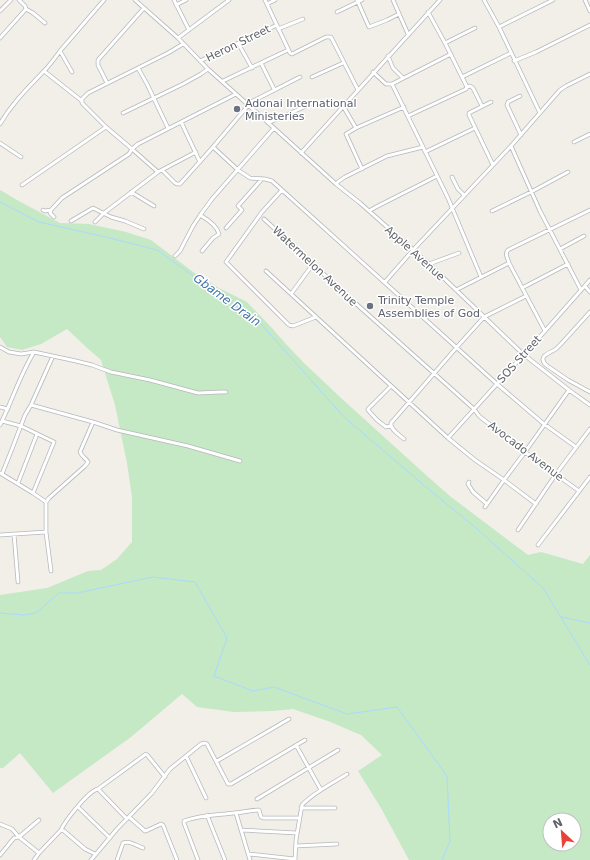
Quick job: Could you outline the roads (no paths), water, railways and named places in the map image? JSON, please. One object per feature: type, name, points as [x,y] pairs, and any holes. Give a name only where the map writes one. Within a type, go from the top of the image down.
[{"type":"street","points":[[0,10],[10,0]]},
{"type":"street","points":[[19,0],[26,9],[44,23]]},
{"type":"street","points":[[0,124],[6,112],[44,71],[104,0]]},
{"type":"street","name":"Apple Avenue","points":[[135,0],[178,38],[200,61],[301,153],[429,264],[523,354],[590,405]]},
{"type":"street","points":[[174,0],[189,30]]},
{"type":"street","points":[[176,5],[186,0]]},
{"type":"street","points":[[220,0],[223,5]]},
{"type":"street","points":[[178,38],[229,0]]},
{"type":"street","points":[[265,0],[288,50],[292,54],[329,36],[331,37],[358,90]]},
{"type":"street","points":[[267,4],[275,0]]},
{"type":"street","points":[[337,12],[357,1],[362,0]]},
{"type":"street","points":[[393,0],[408,34]]},
{"type":"street","points":[[301,153],[342,106],[440,0]]},
{"type":"street","points":[[484,0],[499,27],[510,53],[540,113]]},
{"type":"street","points":[[499,27],[553,0]]},
{"type":"street","points":[[585,0],[590,11]]},
{"type":"street","points":[[357,1],[369,27],[399,14]]},
{"type":"street","points":[[107,83],[98,65],[98,60],[144,8]]},
{"type":"street","points":[[0,38],[26,9]]},
{"type":"street","points":[[428,12],[446,43],[467,87]]},
{"type":"street","points":[[278,29],[303,19]]},
{"type":"street","name":"Heron Street","points":[[200,61],[276,25]]},
{"type":"street","points":[[514,61],[536,52],[590,25]]},
{"type":"street","points":[[446,43],[475,28]]},
{"type":"street","points":[[238,43],[252,68]]},
{"type":"street","points":[[82,102],[83,98],[88,93],[183,44]]},
{"type":"street","points":[[223,82],[288,50]]},
{"type":"street","points":[[60,51],[72,72]]},
{"type":"street","points":[[462,77],[510,53]]},
{"type":"street","points":[[373,72],[386,84],[392,84],[451,54]]},
{"type":"street","points":[[388,56],[393,68],[403,78]]},
{"type":"street","points":[[262,63],[274,89]]},
{"type":"street","points":[[312,78],[343,63]]},
{"type":"street","points":[[138,68],[168,128]]},
{"type":"street","points":[[123,113],[201,74],[208,68]]},
{"type":"street","points":[[44,71],[82,102],[106,127],[158,172]]},
{"type":"street","points":[[385,282],[521,135],[562,88],[590,74]]},
{"type":"street","points":[[162,170],[175,183],[178,184],[200,162],[253,100],[300,77]]},
{"type":"street","points":[[392,84],[448,198],[481,277]]},
{"type":"street","points":[[467,87],[470,86],[473,88],[482,106]]},
{"type":"street","points":[[408,116],[463,91],[467,87]]},
{"type":"street","points":[[43,210],[51,210],[62,198],[129,154],[138,144],[236,94]]},
{"type":"street","points":[[520,96],[508,102],[507,105],[521,135]]},
{"type":"street","points":[[491,102],[469,113],[469,115],[493,165]]},
{"type":"street","points":[[268,123],[313,104]]},
{"type":"street","points":[[342,106],[356,128]]},
{"type":"street","points":[[362,168],[346,135],[356,128],[404,107]]},
{"type":"street","points":[[181,122],[200,162]]},
{"type":"street","points":[[22,185],[106,127]]},
{"type":"street","points":[[175,256],[180,251],[200,216],[274,128]]},
{"type":"street","points":[[425,152],[475,128]]},
{"type":"street","points":[[574,142],[590,134]]},
{"type":"street","points":[[0,143],[21,157]]},
{"type":"street","points":[[510,146],[522,169],[531,192],[581,290]]},
{"type":"street","points":[[213,147],[238,170],[250,178],[272,181],[497,384],[544,424],[576,448]]},
{"type":"street","points":[[336,184],[362,168],[387,156],[423,147]]},
{"type":"street","points":[[95,222],[104,213],[158,172],[196,152]]},
{"type":"street","points":[[492,211],[568,172]]},
{"type":"street","points":[[369,211],[437,176]]},
{"type":"street","points":[[452,177],[458,189],[464,196]]},
{"type":"street","points":[[226,228],[242,210],[238,206],[262,179]]},
{"type":"street","points":[[282,190],[262,212],[226,262],[289,325],[292,326],[316,317]]},
{"type":"street","points":[[131,192],[154,206]]},
{"type":"street","points":[[71,221],[92,208],[112,217],[126,221],[144,230]]},
{"type":"street","points":[[51,210],[50,213],[54,217]]},
{"type":"street","points":[[545,331],[522,288],[506,252],[590,210]]},
{"type":"street","points":[[200,216],[219,230],[220,234],[213,238],[202,251]]},
{"type":"street","name":"Watermelon Avenue","points":[[264,219],[344,293],[474,409]]},
{"type":"street","points":[[560,249],[584,236]]},
{"type":"street","points":[[429,264],[459,252]]},
{"type":"street","points":[[456,290],[510,263]]},
{"type":"street","points":[[291,294],[313,264]]},
{"type":"street","points":[[522,288],[568,264]]},
{"type":"street","points":[[266,272],[448,438],[536,504]]},
{"type":"street","name":"SOS Street","points":[[448,438],[590,280]]},
{"type":"street","points":[[585,286],[590,292]]},
{"type":"street","points":[[391,426],[391,423],[484,317],[526,296]]},
{"type":"street","points":[[590,312],[561,344],[544,357],[543,360],[546,365],[568,380],[590,392]]},
{"type":"street","points":[[0,347],[9,352],[21,354],[26,352],[34,352],[92,365],[111,372],[150,380],[198,394],[226,392]]},
{"type":"street","points":[[0,425],[28,362],[34,352]]},
{"type":"street","points":[[46,502],[33,492],[1,474],[20,426],[53,356]]},
{"type":"street","points":[[391,386],[368,409],[386,428],[391,426]]},
{"type":"street","points":[[468,482],[473,492],[486,505],[569,390]]},
{"type":"street","points":[[31,405],[117,430],[188,446],[240,461]]},
{"type":"street","points":[[0,407],[8,409]]},
{"type":"street","name":"Avocado Avenue","points":[[474,409],[479,416],[525,452],[579,491]]},
{"type":"street","points":[[2,421],[20,426],[54,442],[33,492]]},
{"type":"street","points":[[51,571],[46,532],[46,502],[88,462],[80,452],[93,422]]},
{"type":"street","points":[[391,426],[404,440]]},
{"type":"street","points":[[518,530],[556,474],[590,429]]},
{"type":"street","points":[[18,483],[37,434]]},
{"type":"street","points":[[538,545],[579,491],[588,482],[590,477]]},
{"type":"street","points":[[0,535],[46,532]]},
{"type":"street","points":[[14,534],[18,582]]},
{"type":"street","points":[[217,762],[289,719]]},
{"type":"street","points":[[91,860],[152,793],[170,769],[201,744],[207,744],[228,784],[231,784],[305,740]]},
{"type":"street","points":[[296,745],[321,790]]},
{"type":"street","points":[[257,799],[338,750]]},
{"type":"street","points":[[34,860],[61,830],[69,817],[86,797],[146,754],[165,777]]},
{"type":"street","points":[[186,756],[206,798]]},
{"type":"street","points":[[249,854],[295,859],[297,833],[302,805],[321,790],[347,774]]},
{"type":"street","points":[[98,789],[128,818],[145,831],[161,824],[177,860]]},
{"type":"street","points":[[78,807],[110,838]]},
{"type":"street","points":[[301,808],[335,808]]},
{"type":"street","points":[[198,860],[184,821],[207,815],[236,813],[250,810],[259,810],[261,817],[263,818],[300,818]]},
{"type":"street","points":[[236,813],[250,860]]},
{"type":"street","points":[[207,815],[225,860]]},
{"type":"street","points":[[0,855],[14,838],[19,837],[39,820]]},
{"type":"street","points":[[0,824],[12,828],[19,837],[39,853]]},
{"type":"street","points":[[61,830],[85,849],[95,854]]},
{"type":"street","points":[[241,830],[297,833]]},
{"type":"street","points":[[117,860],[123,843],[125,842],[143,848]]},
{"type":"street","points":[[296,846],[337,844]]},
{"type":"waterway","name":"Gbame Drain","points":[[0,202],[39,222],[157,250],[261,324],[344,417],[476,528],[543,588],[590,665]]},
{"type":"waterway","points":[[0,613],[24,615],[36,613],[59,593],[77,593],[153,577],[195,582],[227,638],[214,676],[253,691],[274,687],[347,714],[397,707],[447,776],[450,841],[442,860]]},
{"type":"waterway","points":[[561,617],[590,623]]},
{"type":"place","name":"Adonai International Ministeries","points":[[237,109]]},
{"type":"place","name":"Trinity Temple Assemblies of God","points":[[370,306]]}]
